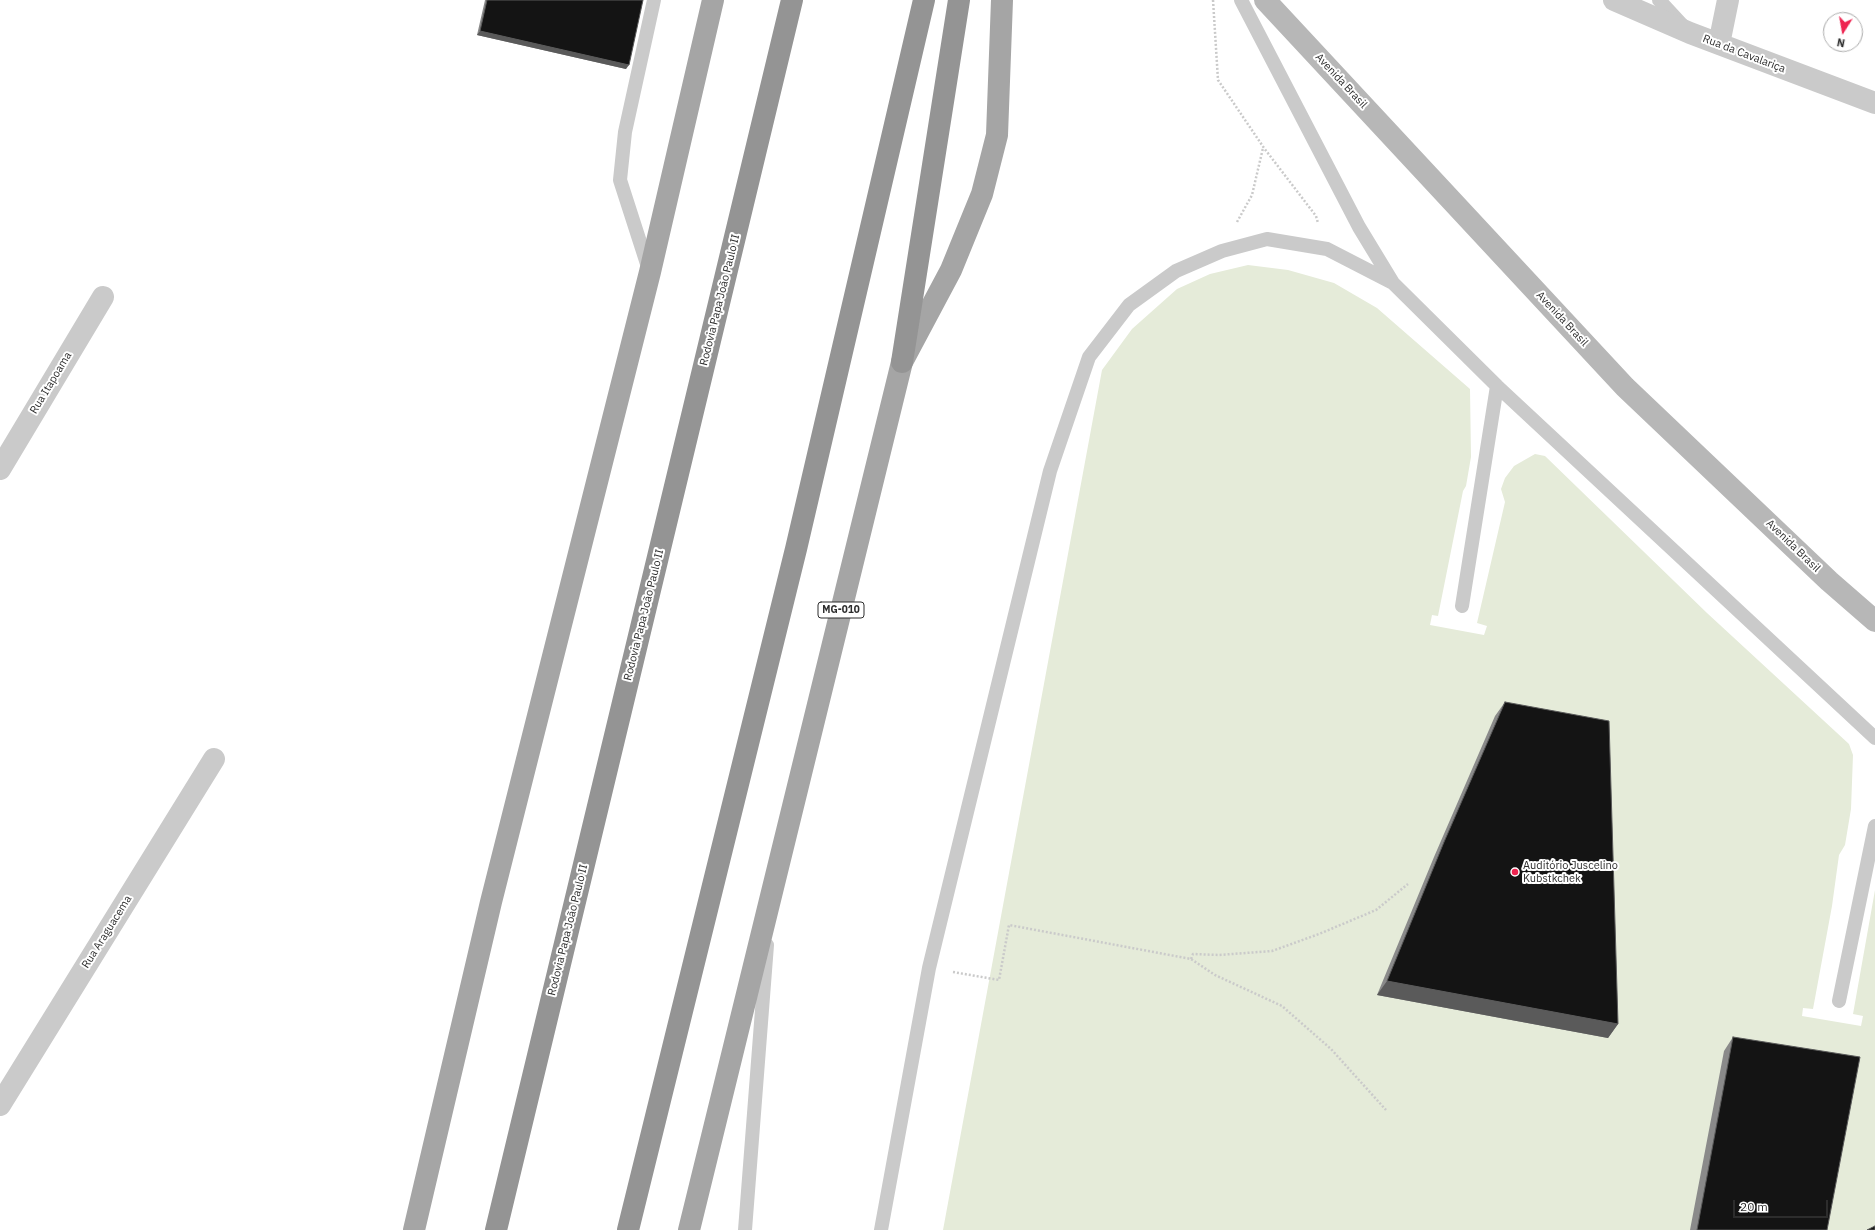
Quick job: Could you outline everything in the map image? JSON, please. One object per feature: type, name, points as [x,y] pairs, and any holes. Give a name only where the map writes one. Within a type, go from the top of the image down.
[{"type":"highway","name":"Rodovia Papa João Paulo II","points":[[496,1230],[792,0]]},
{"type":"highway","points":[[628,1230],[796,549],[924,0]]},
{"type":"highway","points":[[902,362],[959,0]]},
{"type":"main road","points":[[414,1230],[491,902],[650,272],[713,0]]},
{"type":"main road","name":"MG-010","points":[[689,1230],[902,362],[951,270],[982,194],[997,134],[1002,0]]},
{"type":"street","name":"Avenida Brasil","points":[[1266,0],[1625,387],[1829,581],[1875,621]]},
{"type":"street","name":"Rua da Cavalariça","points":[[1614,0],[1690,33],[1875,104]]},
{"type":"street","points":[[1719,44],[1728,0]]},
{"type":"street","name":"Rua Itapoama","points":[[0,468],[102,297]]},
{"type":"street","name":"Rua Araguacema","points":[[0,1105],[214,759]]},
{"type":"lane","points":[[650,272],[620,180],[625,132],[654,0]]},
{"type":"lane","points":[[1241,0],[1359,227],[1393,283],[1497,386],[1875,738]]},
{"type":"lane","points":[[1659,0],[1690,33]]},
{"type":"lane","points":[[881,1230],[929,968],[1050,471],[1089,357],[1129,305],[1176,271],[1222,251],[1267,239],[1327,249],[1393,283]]},
{"type":"lane","points":[[1462,606],[1497,386]]},
{"type":"lane","points":[[1839,1001],[1875,826]]},
{"type":"lane","points":[[745,1230],[771,895]]},
{"type":"path","points":[[1213,0],[1218,80],[1264,148],[1316,216],[1327,249]]},
{"type":"path","points":[[1222,251],[1252,195],[1264,148]]},
{"type":"path","points":[[1191,959],[1193,954],[1219,955],[1272,951],[1279,949],[1376,910],[1408,884]]},
{"type":"path","points":[[929,968],[998,980],[1008,925],[1191,959],[1215,975],[1282,1006],[1331,1049],[1386,1110]]},
{"type":"green space","points":[[1248,265],[1288,270],[1334,283],[1377,308],[1470,389],[1471,457],[1438,616],[1432,615],[1430,625],[1484,635],[1487,626],[1477,623],[1505,502],[1501,489],[1505,478],[1514,466],[1535,454],[1545,456],[1707,613],[1849,744],[1853,755],[1851,809],[1845,845],[1839,855],[1832,906],[1813,1009],[1803,1008],[1802,1016],[1861,1026],[1863,1016],[1853,1014],[1875,890],[1875,1230],[943,1230],[1102,370],[1132,329],[1177,289],[1210,274]]},
{"type":"building","points":[[487,0],[643,0],[629,65],[480,31]]},
{"type":"building","name":"Auditório Juscelino Kubstkchek","points":[[1505,702],[1609,721],[1618,1024],[1387,981],[1444,842]]},
{"type":"building","points":[[1733,1037],[1860,1057],[1827,1230],[1697,1230]]},
{"type":"building","points":[[1875,1226],[1875,1230],[1867,1230]]},
{"type":"place","name":"Auditório Juscelino Kubstkchek","points":[[1515,872]]}]
